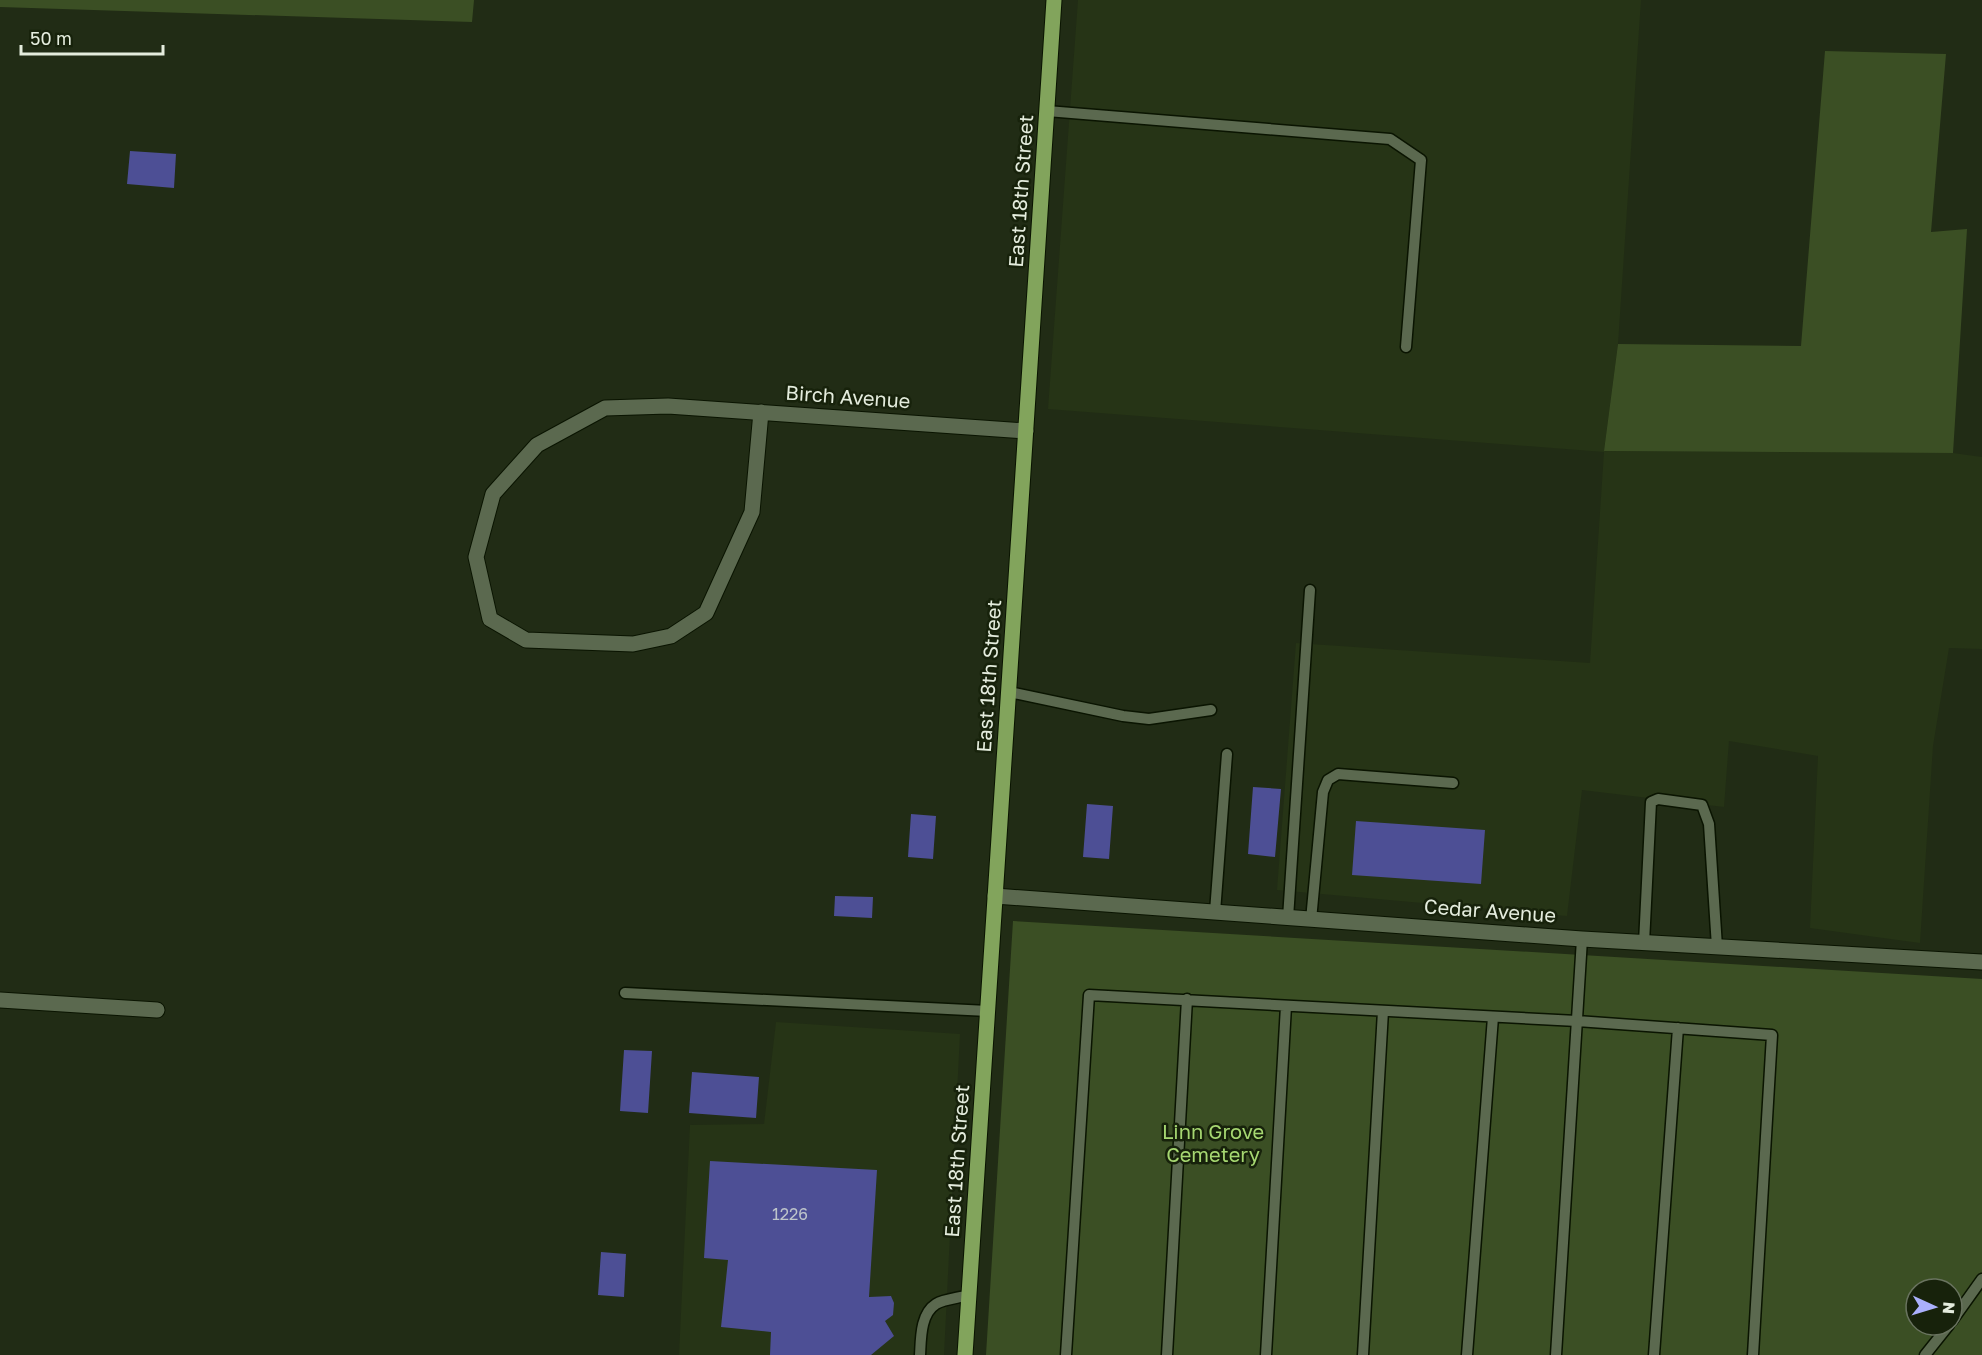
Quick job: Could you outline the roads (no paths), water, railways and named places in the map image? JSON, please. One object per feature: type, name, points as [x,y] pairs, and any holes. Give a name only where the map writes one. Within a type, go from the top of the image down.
[{"type":"main road","name":"East 18th Street","points":[[965,1355],[1054,0]]},
{"type":"street","name":"Birch Avenue","points":[[761,412],[752,512],[706,613],[671,636],[633,644],[526,640],[490,619],[476,557],[493,494],[537,445],[605,408],[668,406],[761,412],[1026,431]]},
{"type":"street","name":"Cedar Avenue","points":[[995,897],[1582,939],[1982,962]]},
{"type":"street","points":[[0,1000],[157,1010]]},
{"type":"lane","points":[[1047,111],[1390,139],[1420,160],[1406,347]]},
{"type":"lane","points":[[1288,918],[1310,590]]},
{"type":"lane","points":[[1009,692],[1149,719],[1211,710]]},
{"type":"lane","points":[[1215,912],[1227,753]]},
{"type":"lane","points":[[1311,920],[1323,792],[1328,780],[1338,774],[1453,783]]},
{"type":"lane","points":[[1644,943],[1651,802],[1658,799],[1702,806],[1709,824],[1718,947]]},
{"type":"lane","points":[[1556,1355],[1582,939]]},
{"type":"lane","points":[[625,993],[988,1011]]},
{"type":"lane","points":[[1066,1355],[1089,995],[1577,1021],[1772,1035],[1753,1355]]},
{"type":"lane","points":[[1167,1355],[1187,999]]},
{"type":"lane","points":[[1266,1355],[1286,1005]]},
{"type":"lane","points":[[1363,1355],[1383,1011]]},
{"type":"lane","points":[[1467,1355],[1493,1017]]},
{"type":"lane","points":[[1654,1355],[1678,1028]]},
{"type":"lane","points":[[1964,1304],[1982,1279]]},
{"type":"lane","points":[[920,1355],[921,1336],[926,1315],[935,1305],[969,1295]]},
{"type":"lane","points":[[1925,1355],[1939,1337]]},
{"type":"park label","name":"Linn Grove Cemetery","points":[[1213,1144]]}]
